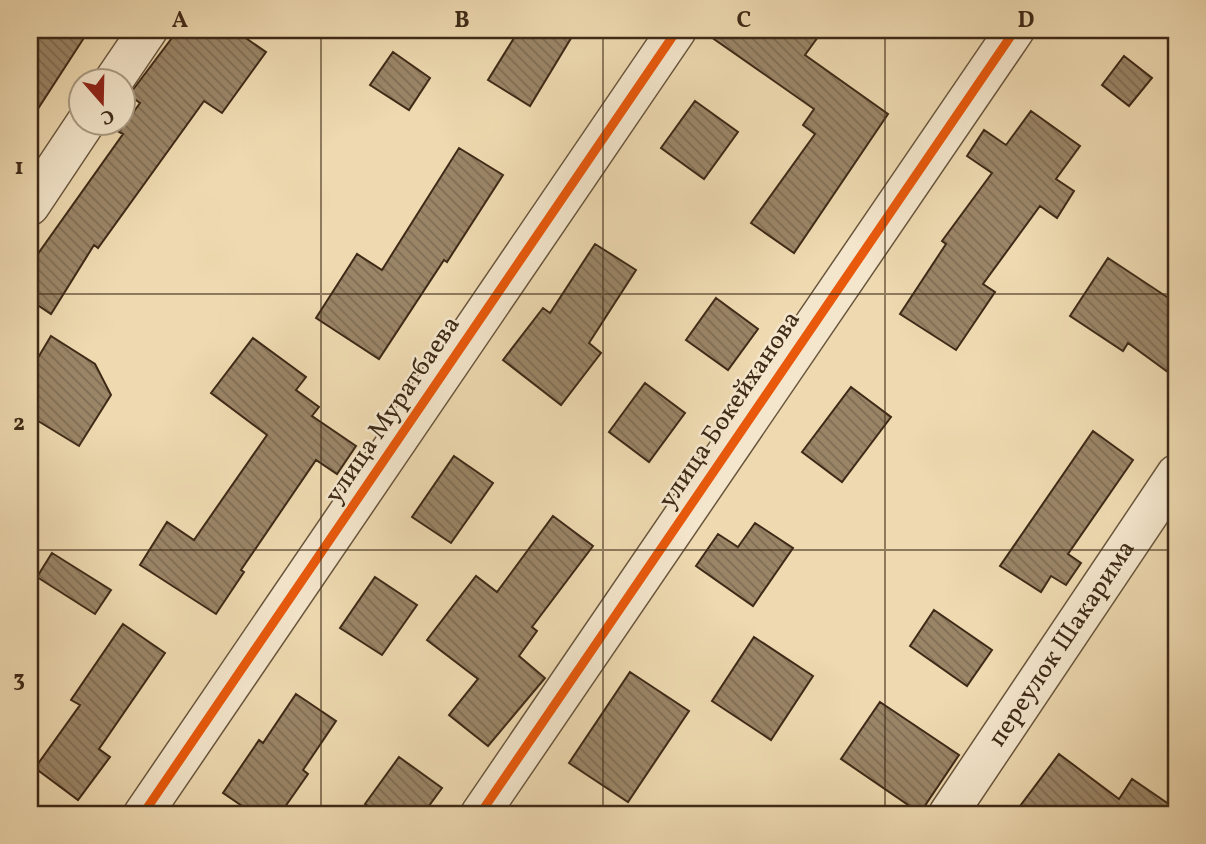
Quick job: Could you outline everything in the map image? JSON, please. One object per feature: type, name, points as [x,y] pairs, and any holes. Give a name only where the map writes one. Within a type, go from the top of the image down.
[{"type":"street","points":[[124,66],[148,30]]},
{"type":"street","name":"улица Муратбаева","points":[[143,814],[677,30]]},
{"type":"street","name":"улица Бокейханова","points":[[480,814],[1015,30]]},
{"type":"street","points":[[30,206],[77,136]]},
{"type":"street","name":"переулок Шакарима","points":[[948,814],[1176,474]]},
{"type":"building","points":[[30,30],[89,30],[30,121]]},
{"type":"building","points":[[178,30],[234,30],[266,52],[222,113],[204,101],[98,248],[94,245],[51,314],[30,300],[30,265],[122,136],[136,136],[136,109],[140,103],[136,100],[136,86]]},
{"type":"building","points":[[519,30],[576,30],[530,106],[488,80]]},
{"type":"building","points":[[701,30],[823,30],[805,55],[888,114],[794,253],[751,223],[815,134],[803,125],[814,109]]},
{"type":"building","points":[[393,52],[430,78],[409,110],[370,85]]},
{"type":"building","points":[[1124,56],[1152,78],[1129,106],[1102,85]]},
{"type":"building","points":[[695,101],[738,132],[704,179],[661,148]]},
{"type":"building","points":[[1031,111],[1080,146],[1056,179],[1074,191],[1057,218],[1040,206],[983,284],[995,292],[956,350],[900,314],[946,244],[942,241],[992,173],[967,156],[984,130],[1006,145]]},
{"type":"building","points":[[459,148],[503,175],[447,262],[444,260],[379,359],[316,318],[357,254],[382,270]]},
{"type":"building","points":[[595,244],[636,270],[589,343],[601,353],[561,405],[503,360],[543,308],[550,313]]},
{"type":"building","points":[[1108,258],[1176,303],[1176,378],[1128,343],[1123,351],[1070,316]]},
{"type":"building","points":[[716,298],[758,329],[728,370],[686,340]]},
{"type":"building","points":[[51,336],[95,364],[111,395],[79,446],[30,416],[30,371]]},
{"type":"building","points":[[253,338],[306,377],[296,390],[319,407],[312,416],[356,446],[337,474],[316,460],[241,570],[244,572],[216,614],[140,565],[167,522],[194,540],[267,435],[211,393]]},
{"type":"building","points":[[645,383],[685,413],[649,462],[609,432]]},
{"type":"building","points":[[851,387],[891,417],[842,482],[802,452]]},
{"type":"building","points":[[1093,431],[1133,460],[1068,554],[1081,563],[1066,585],[1051,576],[1041,592],[1000,566]]},
{"type":"building","points":[[454,456],[493,483],[451,543],[412,517]]},
{"type":"building","points":[[553,516],[593,546],[532,627],[537,631],[519,656],[545,678],[488,746],[449,715],[478,679],[427,640],[476,576],[497,592]]},
{"type":"building","points":[[755,523],[793,548],[753,606],[696,566],[718,534],[738,547]]},
{"type":"building","points":[[52,553],[111,590],[95,614],[37,577]]},
{"type":"building","points":[[375,577],[417,605],[382,655],[340,628]]},
{"type":"building","points":[[934,610],[992,650],[967,686],[910,646]]},
{"type":"building","points":[[123,624],[165,653],[99,749],[110,757],[78,800],[35,768],[80,705],[71,700]]},
{"type":"building","points":[[754,637],[813,676],[771,740],[712,701]]},
{"type":"building","points":[[630,672],[689,711],[628,802],[569,763]]},
{"type":"building","points":[[296,694],[336,721],[303,770],[308,774],[280,814],[254,814],[223,793],[259,740],[263,743]]},
{"type":"building","points":[[880,702],[959,755],[920,813],[841,759]]},
{"type":"building","points":[[1059,754],[1119,799],[1132,779],[1176,809],[1176,814],[1014,814]]},
{"type":"building","points":[[399,757],[442,788],[423,814],[380,814],[365,804]]},
{"type":"cycle path","points":[[143,814],[677,30]]},
{"type":"cycle path","points":[[480,814],[1015,30]]}]
